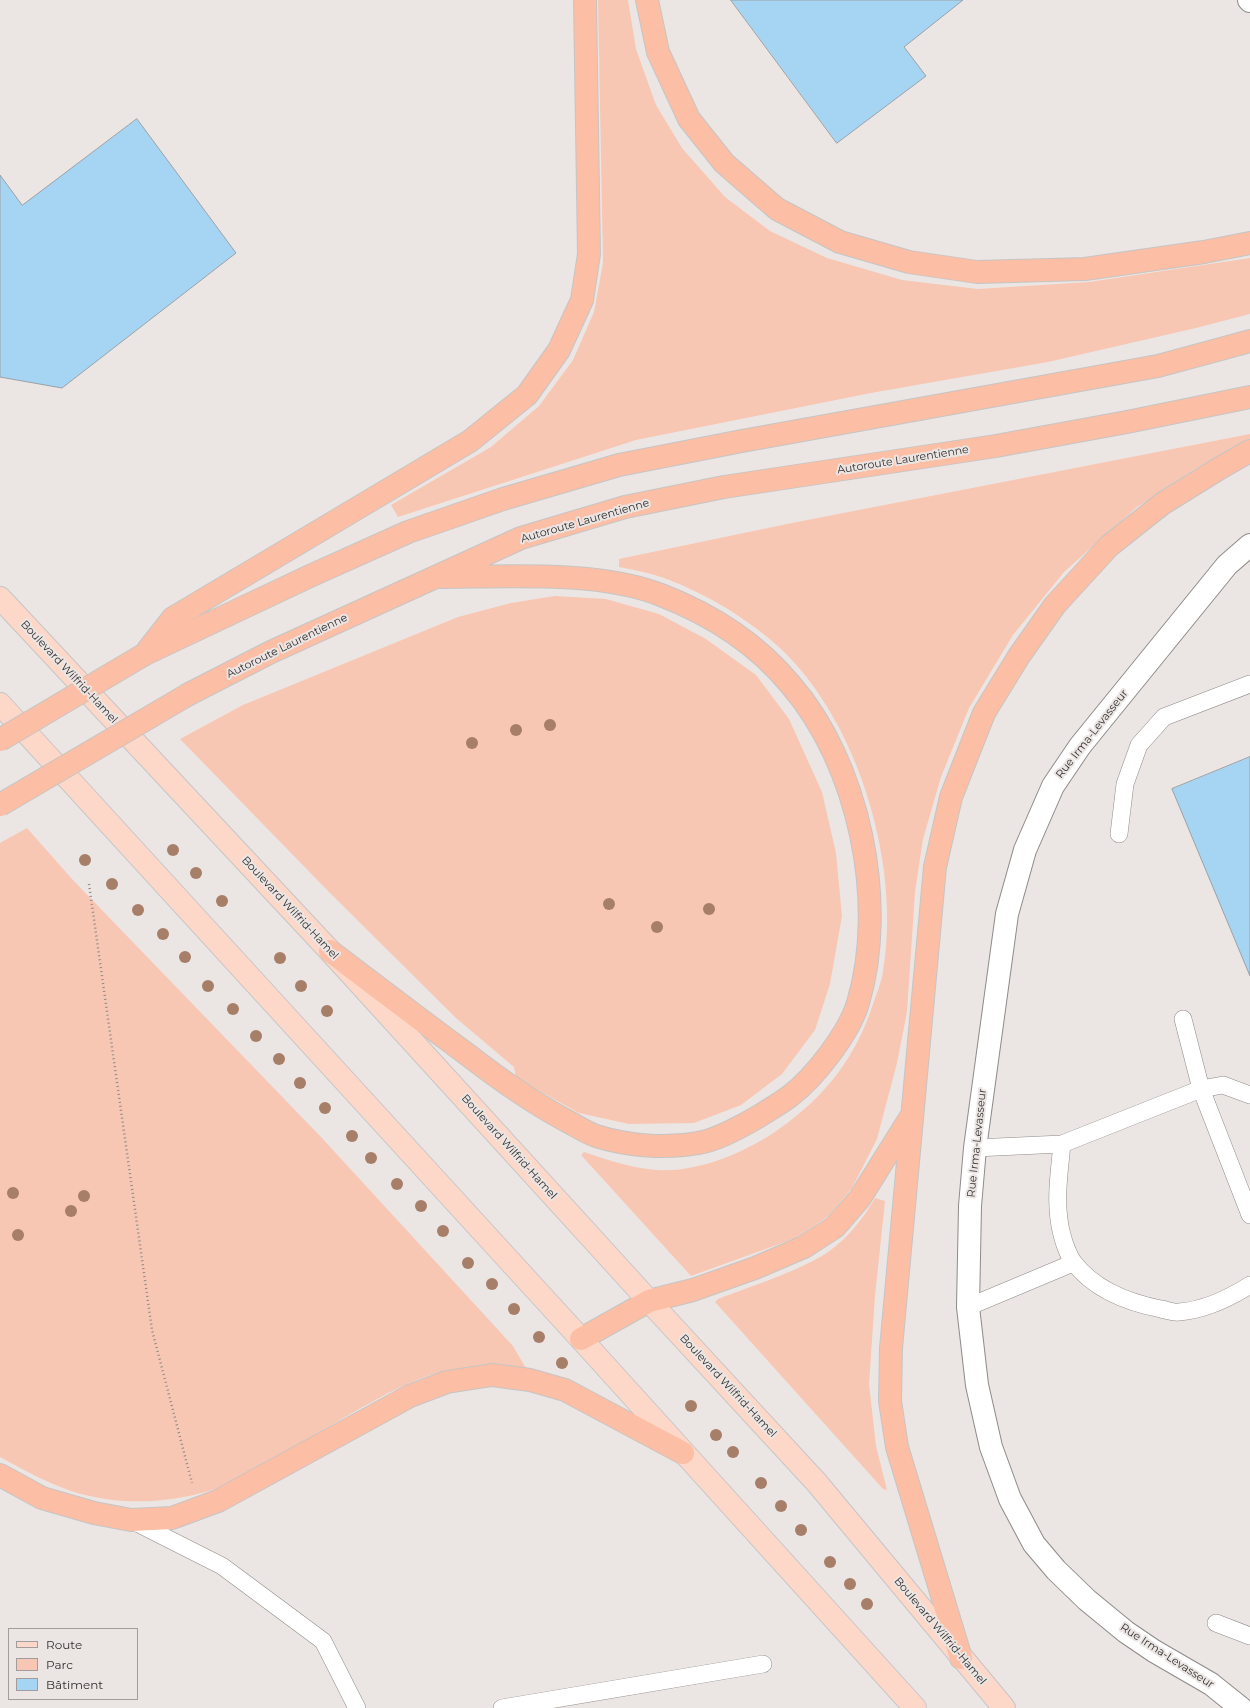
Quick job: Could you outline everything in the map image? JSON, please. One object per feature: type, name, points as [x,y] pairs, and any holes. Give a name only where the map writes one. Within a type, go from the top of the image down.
[{"type":"highway","points":[[578,0],[585,22]]},
{"type":"highway","points":[[145,654],[173,618],[470,441],[527,395],[559,350],[582,300],[589,254],[585,0]]},
{"type":"highway","points":[[647,0],[658,52],[689,119],[702,136],[724,163],[777,209],[840,242],[909,262],[977,272],[1085,269],[1204,252],[1250,243]]},
{"type":"highway","points":[[0,740],[145,654],[310,576],[408,532],[503,499],[620,465],[742,441],[1158,366],[1250,341]]},
{"type":"highway","name":"Autoroute Laurentienne","points":[[0,805],[189,694],[271,652],[521,538],[625,507],[724,487],[1004,445],[1127,422],[1250,396]]},
{"type":"highway","points":[[961,1658],[897,1447],[890,1401],[890,1348],[935,867],[951,797],[984,714],[1018,656],[1055,605],[1109,546],[1162,504],[1220,468],[1250,452]]},
{"type":"highway","points":[[330,951],[532,1103],[594,1135],[646,1146],[701,1143],[748,1123],[791,1095],[834,1050],[858,1005],[868,950],[869,885],[860,831],[846,781],[824,730],[791,684],[760,653],[709,617],[658,594],[616,583],[554,578],[435,577]]},
{"type":"highway","points":[[581,1339],[649,1301],[693,1290],[754,1268],[804,1247],[835,1227],[860,1198],[912,1113]]},
{"type":"highway","points":[[0,1475],[42,1498],[94,1512],[131,1520],[172,1518],[218,1502],[410,1396],[447,1382],[492,1374],[530,1380],[565,1390],[683,1453]]},
{"type":"main road","name":"Boulevard Wilfrid-Hamel","points":[[0,598],[330,951],[817,1483],[1004,1708]]},
{"type":"main road","points":[[0,704],[581,1339],[916,1708]]},
{"type":"street","name":"Rue Irma-Levasseur","points":[[1241,1708],[1211,1684],[1154,1651],[1126,1632],[1087,1600],[1061,1575],[1034,1544],[1010,1499],[991,1448],[977,1385],[968,1307],[970,1220],[975,1148],[1007,914],[1025,850],[1053,786],[1080,746],[1227,565],[1250,545]]},
{"type":"lane","points":[[1120,834],[1125,784],[1139,745],[1164,717],[1250,684]]},
{"type":"lane","points":[[1183,1019],[1201,1089],[1250,1215]]},
{"type":"lane","points":[[975,1148],[1062,1144],[1201,1089],[1223,1085],[1250,1095]]},
{"type":"lane","points":[[1062,1144],[1056,1200],[1062,1236],[1073,1263],[1100,1287],[1140,1305],[1178,1312],[1203,1308],[1230,1298],[1250,1285]]},
{"type":"lane","points":[[968,1307],[1073,1263]]},
{"type":"lane","points":[[131,1520],[222,1566],[254,1588],[323,1641],[357,1708]]},
{"type":"lane","points":[[1216,1623],[1250,1636]]},
{"type":"lane","points":[[502,1708],[763,1664]]},
{"type":"path","points":[[88,884],[152,1330],[190,1469],[197,1509]]},
{"type":"green space","points":[[598,0],[628,0],[636,49],[656,105],[682,148],[725,197],[770,231],[827,258],[902,280],[978,289],[1089,282],[1250,258],[1250,314],[1048,362],[871,393],[636,440],[398,517],[391,505],[491,447],[539,406],[573,360],[594,312],[603,263]]},
{"type":"green space","points":[[1250,434],[1250,442],[1197,468],[1137,507],[1064,572],[1013,635],[969,708],[941,777],[923,839],[915,892],[907,1012],[897,1063],[877,1139],[852,1188],[829,1216],[796,1238],[691,1276],[581,1155],[584,1152],[620,1163],[647,1169],[672,1170],[688,1168],[721,1159],[752,1146],[796,1117],[837,1074],[858,1041],[866,1023],[882,977],[887,936],[886,891],[880,846],[869,801],[853,757],[833,716],[808,679],[780,648],[754,627],[726,608],[680,584],[664,578],[619,567],[619,559],[792,523]]},
{"type":"green space","points":[[555,596],[606,599],[659,614],[706,639],[756,675],[789,719],[822,792],[836,853],[842,916],[830,984],[815,1030],[782,1074],[741,1105],[694,1123],[629,1124],[579,1113],[516,1078],[514,1067],[456,1018],[328,891],[180,739],[243,705],[458,617],[511,603]]},
{"type":"green space","points":[[27,828],[72,879],[321,1137],[513,1346],[527,1370],[491,1368],[454,1370],[442,1372],[417,1380],[362,1407],[251,1474],[230,1484],[186,1497],[139,1501],[93,1497],[53,1484],[0,1457],[0,843]]},
{"type":"green space","points":[[875,1198],[885,1201],[875,1296],[869,1384],[876,1446],[887,1490],[883,1489],[715,1302],[718,1299],[797,1269],[826,1253],[843,1240],[853,1229],[863,1217]]},
{"type":"building","points":[[731,0],[963,0],[904,47],[926,76],[837,143]]},
{"type":"building","points":[[137,119],[236,253],[62,388],[0,377],[0,175],[22,205]]},
{"type":"building","points":[[1250,757],[1250,976],[1172,789]]}]
